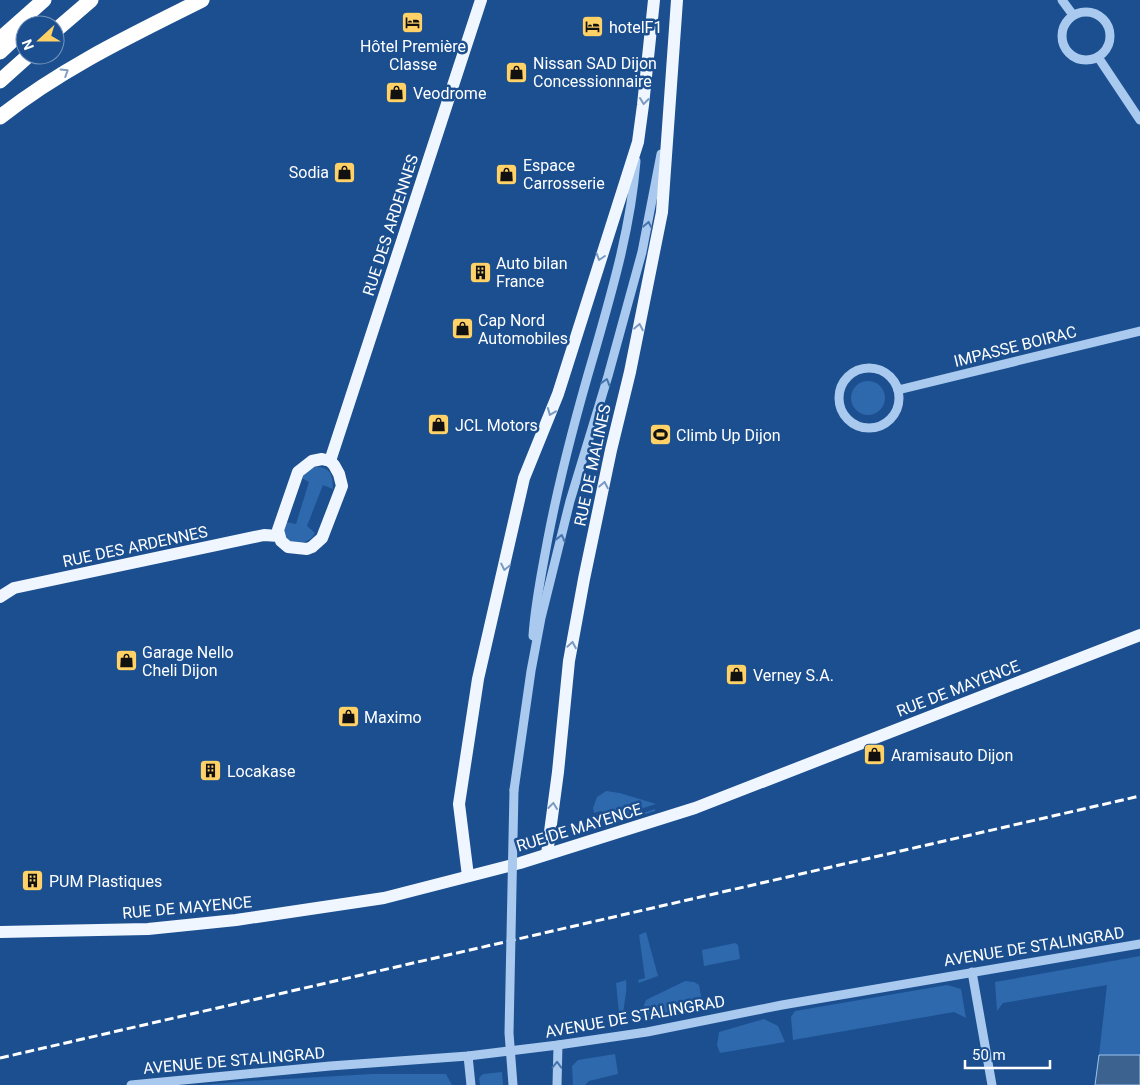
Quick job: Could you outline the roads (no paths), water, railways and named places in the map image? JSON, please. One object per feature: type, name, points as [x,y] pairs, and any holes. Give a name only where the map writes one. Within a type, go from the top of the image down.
[{"type":"highway","points":[[0,39],[44,0]]},
{"type":"highway","points":[[41,15],[57,0]]},
{"type":"highway","points":[[65,22],[91,0]]},
{"type":"highway","points":[[0,116],[67,70],[202,0]]},
{"type":"highway","points":[[0,52],[15,38]]},
{"type":"highway","points":[[0,81],[17,65]]},
{"type":"main road","name":"RUE DES ARDENNES","points":[[330,460],[481,0]]},
{"type":"main road","name":"RUE DE MALINES","points":[[468,876],[459,804],[478,679],[524,478],[558,394],[638,142],[654,0]]},
{"type":"main road","name":"RUE DE MALINES","points":[[547,854],[558,772],[569,661],[584,578],[611,450],[630,372],[662,212],[677,0]]},
{"type":"main road","points":[[330,460],[339,474],[342,486],[322,538],[312,547],[302,549],[288,547],[279,536],[278,530],[298,472],[312,461],[330,460]]},
{"type":"main road","name":"RUE DES ARDENNES","points":[[0,597],[14,588],[264,535],[279,536]]},
{"type":"main road","name":"RUE DE MAYENCE","points":[[0,932],[148,929],[193,925],[384,898],[547,854],[744,791],[1140,635]]},
{"type":"street","points":[[1062,0],[1073,15]]},
{"type":"street","points":[[1088,11],[1102,17],[1107,23],[1110,38],[1104,52],[1098,57],[1083,60],[1076,58],[1066,50],[1061,36],[1062,29],[1064,24],[1073,15],[1088,11]]},
{"type":"street","points":[[1098,57],[1140,120]]},
{"type":"street","name":"RUE DE MALINES","points":[[512,1085],[509,1034],[514,790],[531,671],[541,618],[570,501],[608,376],[642,252],[661,155],[672,82]]},
{"type":"street","name":"RUE DE MALINES","points":[[531,671],[535,606],[558,488],[576,416],[615,280],[634,188],[638,142]]},
{"type":"street","name":"IMPASSE BOIRAC","points":[[898,390],[1140,331]]},
{"type":"street","points":[[871,368],[888,374],[898,390],[899,400],[896,411],[890,419],[876,426],[861,427],[852,422],[844,415],[840,405],[841,387],[853,372],[862,369],[871,368]]},
{"type":"street","name":"AVENUE DE STALINGRAD","points":[[131,1085],[321,1067],[468,1056],[558,1045],[648,1032],[782,1005],[1140,944]]},
{"type":"street","points":[[972,972],[992,1085]]},
{"type":"street","points":[[557,1085],[558,1045]]},
{"type":"street","points":[[468,1056],[471,1085]]},
{"type":"railway","points":[[0,1058],[1140,796]]},
{"type":"place","name":"Hôtel Première Classe","points":[[413,22]]},
{"type":"place","name":"hotelF1","points":[[593,27]]},
{"type":"place","name":"Nissan SAD Dijon Concessionnaire","points":[[517,72]]},
{"type":"place","name":"Veodrome","points":[[397,93]]},
{"type":"place","name":"Sodia","points":[[345,172]]},
{"type":"place","name":"Espace Carrosserie","points":[[507,174]]},
{"type":"place","name":"Auto bilan France","points":[[480,272]]},
{"type":"place","name":"Cap Nord Automobiles","points":[[462,329]]},
{"type":"place","name":"JCL Motors","points":[[439,425]]},
{"type":"place","name":"Climb Up Dijon","points":[[660,435]]},
{"type":"place","name":"Garage Nello Cheli Dijon","points":[[126,661]]},
{"type":"place","name":"Verney S.A.","points":[[737,675]]},
{"type":"place","name":"Maximo","points":[[348,717]]},
{"type":"place","name":"Aramisauto Dijon","points":[[875,755]]},
{"type":"place","name":"Locakase","points":[[211,771]]},
{"type":"place","name":"PUM Plastiques","points":[[33,881]]}]
